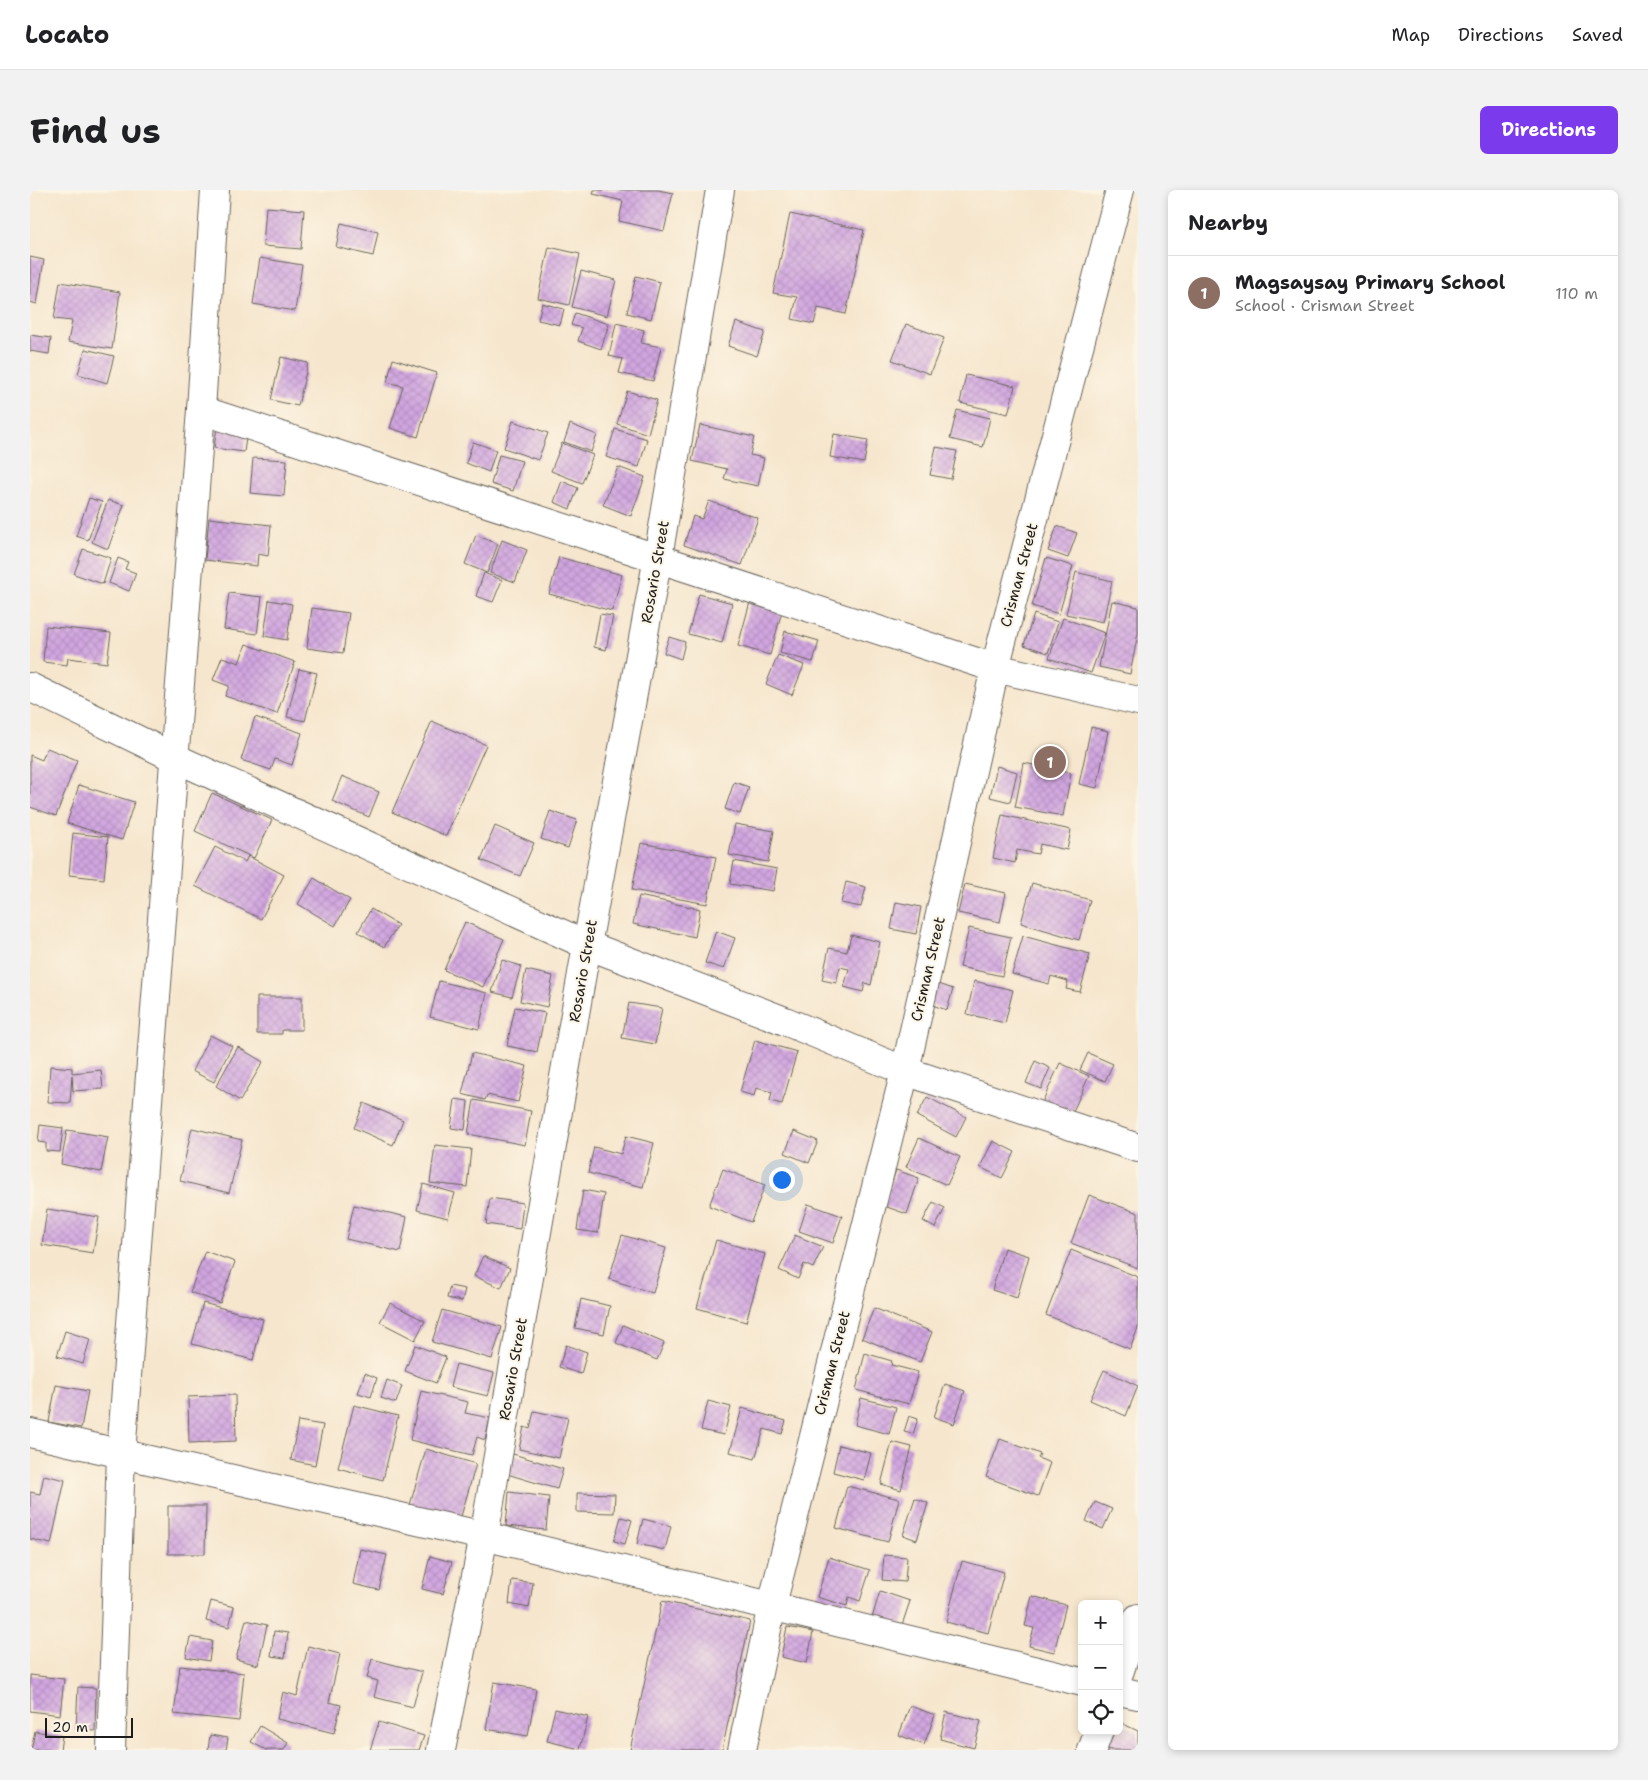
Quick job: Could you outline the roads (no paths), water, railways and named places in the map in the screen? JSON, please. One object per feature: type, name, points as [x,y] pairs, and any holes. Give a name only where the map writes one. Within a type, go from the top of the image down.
[{"type":"street","points":[[111,1750],[121,1454],[201,410],[215,190]]},
{"type":"street","name":"Rosario Street","points":[[441,1750],[484,1536],[587,945],[658,557],[720,190]]},
{"type":"street","name":"Crisman Street","points":[[742,1750],[772,1605],[905,1071],[995,668],[1120,190]]},
{"type":"street","points":[[201,410],[995,668],[1138,701]]},
{"type":"street","points":[[30,687],[173,757],[587,945],[785,1020],[905,1071],[1138,1148]]},
{"type":"street","points":[[30,1433],[484,1536],[1078,1681]]},
{"type":"street","points":[[1123,1661],[1138,1618]]},
{"type":"street","points":[[1123,1692],[1138,1695]]},
{"type":"street","points":[[1092,1750],[1098,1735]]},
{"type":"place","name":"Magsaysay Primary School","points":[[1050,762]]}]
